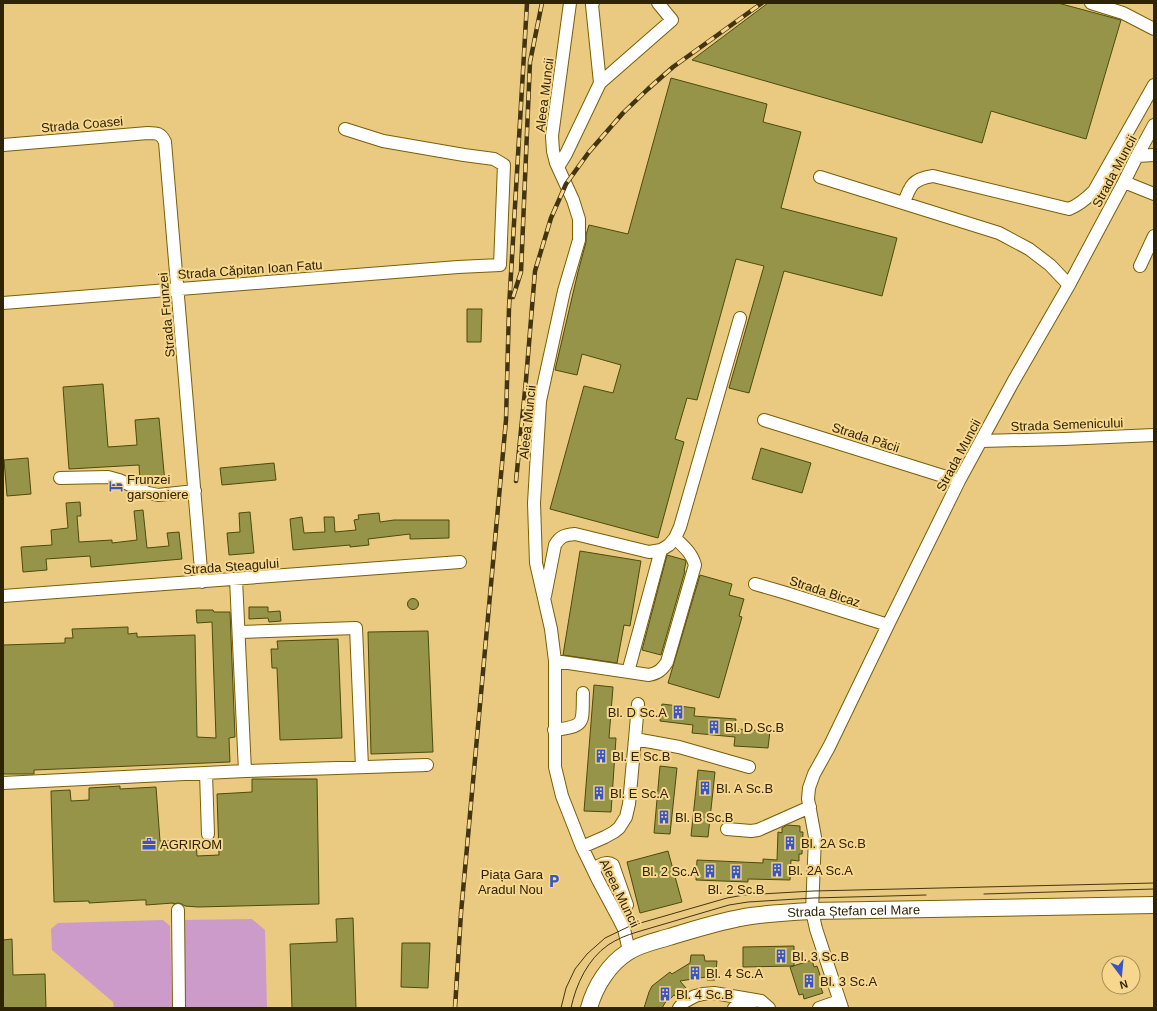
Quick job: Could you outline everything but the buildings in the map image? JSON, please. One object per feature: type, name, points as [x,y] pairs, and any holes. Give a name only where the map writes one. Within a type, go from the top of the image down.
[{"type":"main road","name":"Strada Ștefan cel Mare","points":[[589,1008],[595,992],[608,971],[629,951],[706,925],[735,919],[768,914],[812,911],[1154,905]]},
{"type":"street","name":"Aleea Muncii","points":[[570,3],[552,136],[553,151],[556,163],[574,200],[579,219],[579,240],[564,291],[540,401],[534,503],[536,563],[551,629],[555,661],[555,767],[562,796],[582,848],[624,929],[629,951]]},
{"type":"street","points":[[593,3],[600,83]]},
{"type":"street","points":[[558,167],[566,154],[600,83],[672,20],[658,3]]},
{"type":"street","points":[[1091,3],[1123,13],[1154,29]]},
{"type":"street","points":[[904,203],[908,191],[914,182],[933,176],[1069,209],[1078,206],[1094,192],[1154,85]]},
{"type":"street","name":"Strada Muncii","points":[[841,1004],[816,929],[812,911],[815,845],[814,830],[808,799],[809,788],[814,774],[959,481],[1013,382],[1069,285],[1154,125]]},
{"type":"street","name":"Strada Căpitan Ioan Fatu","points":[[3,303],[458,267],[500,265],[504,165],[494,159],[383,141],[345,129]]},
{"type":"street","name":"Strada Coasei","points":[[3,145],[148,133],[157,133],[162,136]]},
{"type":"street","name":"Strada Frunzei","points":[[162,136],[165,142],[166,152],[202,582]]},
{"type":"street","points":[[1137,156],[1154,155]]},
{"type":"street","points":[[820,177],[999,233],[1029,249],[1050,265],[1069,285]]},
{"type":"street","points":[[1124,182],[1154,194]]},
{"type":"street","points":[[1140,266],[1154,236]]},
{"type":"street","points":[[544,601],[555,545],[558,540],[564,536],[575,534],[649,552],[661,550],[669,545],[675,538],[680,527],[740,318]]},
{"type":"street","name":"Strada Păcii","points":[[764,420],[959,481]]},
{"type":"street","name":"Strada Semenicului","points":[[981,440],[1064,439],[1154,435]]},
{"type":"street","points":[[60,478],[108,477],[120,480],[148,493],[158,495],[195,491]]},
{"type":"street","points":[[555,661],[649,674],[656,674],[662,670],[667,662],[695,565],[693,558],[688,551],[675,538]]},
{"type":"street","points":[[628,672],[661,550]]},
{"type":"street","name":"Strada Steagului","points":[[3,596],[460,562]]},
{"type":"street","points":[[236,579],[245,771]]},
{"type":"street","name":"Strada Bicaz","points":[[755,584],[888,625]]},
{"type":"street","points":[[239,632],[356,628],[362,767]]},
{"type":"street","points":[[554,730],[572,728],[582,721],[583,694]]},
{"type":"street","name":"Aleea Muncii","points":[[582,848],[614,832],[619,828],[626,817],[629,804],[638,704]]},
{"type":"street","points":[[635,739],[679,746],[749,767]]},
{"type":"street","points":[[3,783],[245,771],[427,765]]},
{"type":"street","points":[[206,773],[208,834]]},
{"type":"street","points":[[727,829],[751,831],[758,830],[810,807]]},
{"type":"street","points":[[593,869],[606,862],[613,865],[627,905]]},
{"type":"street","points":[[178,910],[179,1008]]},
{"type":"street","points":[[679,1008],[684,1002],[694,996],[714,993],[761,1001],[769,1008]]},
{"type":"street","points":[[734,1008],[756,1000]]},
{"type":"street","points":[[819,1008],[841,1004]]},
{"type":"shaded area","points":[[252,919],[265,930],[267,1008],[184,1008],[183,920]]},
{"type":"shaded area","points":[[163,920],[170,926],[172,1008],[114,1008],[113,1002],[52,950],[51,929],[58,923]]},
{"type":"tram line","points":[[561,1008],[566,988],[575,969],[587,954],[605,938],[630,926],[727,898],[744,895],[813,891],[1154,883]]},
{"type":"tram line","points":[[984,894],[1154,889]]},
{"type":"tram line","points":[[571,1008],[580,981],[594,957],[611,943],[633,933],[729,905],[748,902],[813,898],[926,895]]},
{"type":"railway","points":[[455,1008],[461,913],[506,420],[509,308],[527,3]]},
{"type":"railway","points":[[513,297],[521,272],[530,62],[542,3]]},
{"type":"railway","points":[[516,481],[535,271],[551,218],[566,184],[589,152],[623,113],[648,89],[673,67],[762,3]]},
{"type":"place","name":"Frunzei garsoniere","points":[[116,486]]},
{"type":"place","name":"Bl. D Sc.A","points":[[678,712]]},
{"type":"place","name":"Bl. D Sc.B","points":[[714,727]]},
{"type":"place","name":"Bl. E Sc.B","points":[[601,756]]},
{"type":"place","name":"Bl. A Sc.B","points":[[705,788]]},
{"type":"place","name":"Bl. E Sc.A","points":[[599,793]]},
{"type":"place","name":"Bl. B Sc.B","points":[[664,817]]},
{"type":"place","name":"Bl. 2A Sc.B","points":[[790,843]]},
{"type":"place","name":"AGRIROM","points":[[149,844]]},
{"type":"place","name":"Bl. 2A Sc.A","points":[[777,870]]},
{"type":"place","name":"Bl. 2 Sc.A","points":[[710,871]]},
{"type":"place","name":"Bl. 2 Sc.B","points":[[736,872]]},
{"type":"place","name":"Piața Gara Aradul Nou","points":[[554,881]]},
{"type":"place","name":"Bl. 3 Sc.B","points":[[781,956]]},
{"type":"place","name":"Bl. 4 Sc.A","points":[[695,973]]},
{"type":"place","name":"Bl. 3 Sc.A","points":[[809,981]]},
{"type":"place","name":"Bl. 4 Sc.B","points":[[665,994]]}]
